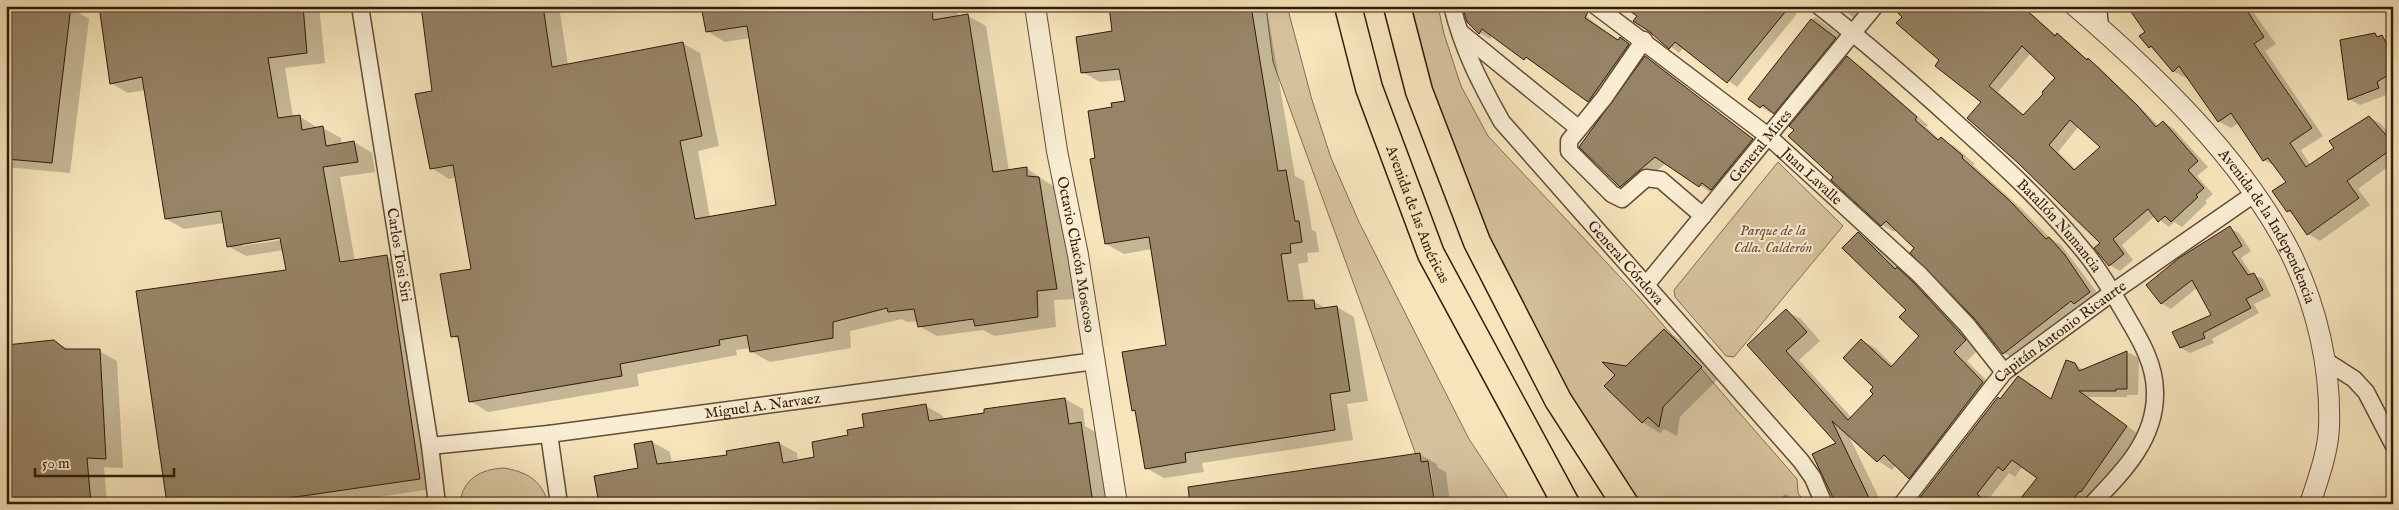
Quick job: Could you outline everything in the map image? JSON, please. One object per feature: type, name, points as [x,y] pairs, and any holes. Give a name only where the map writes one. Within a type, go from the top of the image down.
[{"type":"main road","name":"Avenida de las Américas","points":[[1348,6],[1369,88],[1431,254],[1566,504]]},
{"type":"main road","points":[[1397,6],[1419,91],[1477,242],[1558,400],[1608,504]]},
{"type":"main road","points":[[1558,400],[1626,504]]},
{"type":"main road","name":"Avenida de las Américas","points":[[1516,410],[1577,504]]},
{"type":"street","name":"Carlos Tosi Siri","points":[[360,6],[430,446],[437,504]]},
{"type":"street","name":"Octavio Chacón Moscoso","points":[[1035,6],[1057,152],[1078,255],[1117,504]]},
{"type":"street","name":"General Córdova","points":[[1452,6],[1458,30],[1475,74],[1502,122],[1801,461],[1813,478],[1824,504]]},
{"type":"street","name":"Juan Lavalle","points":[[1596,6],[1644,40],[1768,136],[1920,274],[1967,325],[2004,372]]},
{"type":"street","name":"Batallón Numancia","points":[[1819,6],[1875,49],[1969,134],[2053,215],[2088,256],[2113,292],[2147,355],[2154,377],[2156,393],[2152,418],[2141,447],[2120,476],[2092,504]]},
{"type":"street","name":"General Mires","points":[[1646,285],[1875,6]]},
{"type":"street","name":"Avenida de la Independencia","points":[[2076,6],[2199,124],[2254,194],[2291,254],[2316,318],[2326,361],[2329,428],[2322,469],[2310,504]]},
{"type":"street","points":[[2098,6],[2100,27]]},
{"type":"street","points":[[1458,30],[1578,128]]},
{"type":"street","points":[[1644,40],[1604,98],[1569,141],[1569,151],[1612,194],[1622,199],[1646,178],[1661,180],[1703,216]]},
{"type":"street","name":"Capitán Antonio Ricaurte","points":[[1902,504],[2004,372],[2113,292],[2254,194]]},
{"type":"street","name":"Miguel A. Narvaez","points":[[430,446],[549,434],[1095,361]]},
{"type":"street","points":[[2326,361],[2354,379],[2366,392],[2393,444]]},
{"type":"street","points":[[549,434],[559,504]]},
{"type":"green space","points":[[1241,6],[1287,6],[1312,100],[1331,158],[1359,222],[1469,439],[1512,504],[1430,504],[1416,455],[1273,62],[1266,7],[1242,10]]},
{"type":"green space","points":[[1403,6],[1438,6],[1444,34],[1461,86],[1488,136],[1637,295],[1797,479],[1798,493],[1806,504],[1642,504],[1564,393],[1485,238],[1424,88]]},
{"type":"green space","name":"Parque de la Cdla. Calderón","points":[[1778,162],[1843,226],[1734,357],[1726,356],[1675,297],[1674,290]]},
{"type":"green space","points":[[504,468],[525,474],[531,478],[540,487],[547,500],[529,504],[460,504],[464,488],[474,477],[480,473]]},
{"type":"building","points":[[6,6],[71,6],[52,163],[6,159]]},
{"type":"building","points":[[99,6],[303,6],[307,53],[268,58],[278,118],[300,115],[302,130],[323,126],[326,146],[354,141],[358,162],[323,167],[340,262],[387,255],[420,479],[247,504],[167,504],[136,291],[286,270],[280,238],[227,247],[221,211],[165,219],[142,77],[110,84]]},
{"type":"building","points":[[421,6],[543,6],[552,67],[683,42],[702,136],[680,141],[695,219],[776,205],[747,26],[706,32],[701,6],[932,6],[933,20],[968,14],[993,172],[1027,167],[1027,176],[1039,177],[1057,289],[1037,291],[1038,317],[975,326],[973,319],[918,327],[914,309],[888,312],[887,308],[833,322],[833,338],[750,352],[747,335],[719,340],[720,345],[620,364],[622,376],[469,402],[458,336],[451,337],[440,274],[471,269],[453,165],[430,169],[415,94],[432,91]]},
{"type":"building","points":[[1109,6],[1251,6],[1278,171],[1286,170],[1295,221],[1299,221],[1302,242],[1290,244],[1291,253],[1281,254],[1288,301],[1314,300],[1315,309],[1337,306],[1350,391],[1330,394],[1335,430],[1185,453],[1186,462],[1145,469],[1135,410],[1132,411],[1122,352],[1166,345],[1149,237],[1105,244],[1090,159],[1095,158],[1088,111],[1112,107],[1111,103],[1125,101],[1119,69],[1081,73],[1076,37],[1112,31]]},
{"type":"building","points":[[1462,6],[1586,6],[1588,12],[1585,18],[1618,40],[1620,37],[1629,44],[1588,102],[1526,57],[1524,60],[1482,29],[1479,34],[1467,22]]},
{"type":"building","points":[[1622,6],[1790,6],[1727,83],[1675,42],[1669,49],[1650,32],[1633,21],[1637,16]]},
{"type":"building","points":[[1891,6],[2022,6],[2055,36],[2057,33],[2087,60],[2088,58],[2137,105],[2156,127],[2163,121],[2198,161],[2188,170],[2204,188],[2196,195],[2198,197],[2171,222],[2165,216],[2158,222],[2148,209],[2113,239],[2124,254],[2109,266],[2094,248],[2100,243],[2017,162],[1967,118],[1981,102],[1935,66],[1939,60],[1896,23],[1902,17]],"holes":[[[2022,46],[2055,78],[2023,115],[1989,86]],[[2070,120],[2100,147],[2074,170],[2049,145]]]},
{"type":"building","points":[[2127,6],[2244,6],[2264,37],[2254,44],[2312,128],[2290,143],[2306,167],[2334,148],[2329,141],[2369,116],[2393,143],[2393,148],[2347,181],[2359,198],[2307,235],[2290,210],[2287,212],[2272,191],[2286,182],[2268,158],[2263,161],[2231,113],[2218,122],[2179,66],[2173,72],[2151,46],[2149,48],[2139,36],[2145,32]]},
{"type":"building","points":[[1811,19],[1836,38],[1774,114],[1763,105],[1760,108],[1748,99]]},
{"type":"building","points":[[2375,33],[2377,37],[2382,35],[2393,56],[2393,72],[2377,82],[2379,88],[2348,100],[2340,40]]},
{"type":"building","points":[[1645,56],[1753,139],[1711,190],[1702,183],[1699,187],[1655,157],[1620,187],[1579,147]]},
{"type":"building","points":[[1847,56],[1917,117],[1915,120],[1938,140],[1941,137],[1963,156],[1962,158],[2010,201],[2046,239],[2049,237],[2065,255],[2090,292],[2074,304],[2071,301],[2003,354],[1974,318],[1910,253],[1914,248],[1886,221],[1881,226],[1831,180],[1833,177],[1788,136],[1794,130],[1789,126]]},
{"type":"building","points":[[2230,226],[2242,246],[2232,252],[2248,275],[2254,273],[2263,290],[2246,299],[2251,308],[2203,333],[2205,338],[2180,348],[2172,332],[2211,315],[2192,280],[2161,304],[2146,285],[2179,258]]},
{"type":"building","points":[[1858,232],[1895,269],[1897,267],[1913,282],[1966,340],[1954,352],[1983,382],[1909,479],[1884,455],[1877,462],[1832,421],[1872,504],[1836,504],[1812,454],[1836,443],[1747,345],[1786,309],[1807,332],[1786,351],[1848,420],[1873,394],[1870,391],[1873,387],[1843,358],[1861,339],[1891,367],[1919,336],[1899,317],[1906,310],[1842,248]]},
{"type":"building","points":[[1664,329],[1702,367],[1663,407],[1659,427],[1648,417],[1642,423],[1604,386],[1615,375],[1602,362],[1626,366]]},
{"type":"building","points":[[54,340],[65,349],[100,349],[106,459],[87,458],[91,504],[6,504],[6,345]]},
{"type":"building","points":[[2127,351],[2127,389],[2116,389],[2116,391],[2079,391],[2127,426],[2081,492],[2069,504],[2016,504],[2037,478],[2012,460],[2003,471],[1998,467],[1977,494],[1988,504],[1915,504],[1998,397],[2000,399],[2018,376],[2051,399],[2066,360],[2075,363],[2079,371]]},
{"type":"building","points":[[1065,398],[1069,424],[1081,422],[1093,504],[599,504],[594,476],[638,468],[634,444],[652,441],[657,464],[727,455],[726,451],[779,442],[783,463],[814,457],[812,442],[848,435],[847,430],[864,427],[862,414],[926,404],[929,421],[984,413],[984,409]]},
{"type":"building","points":[[1420,453],[1421,462],[1428,461],[1435,504],[1190,504],[1188,487]]}]
